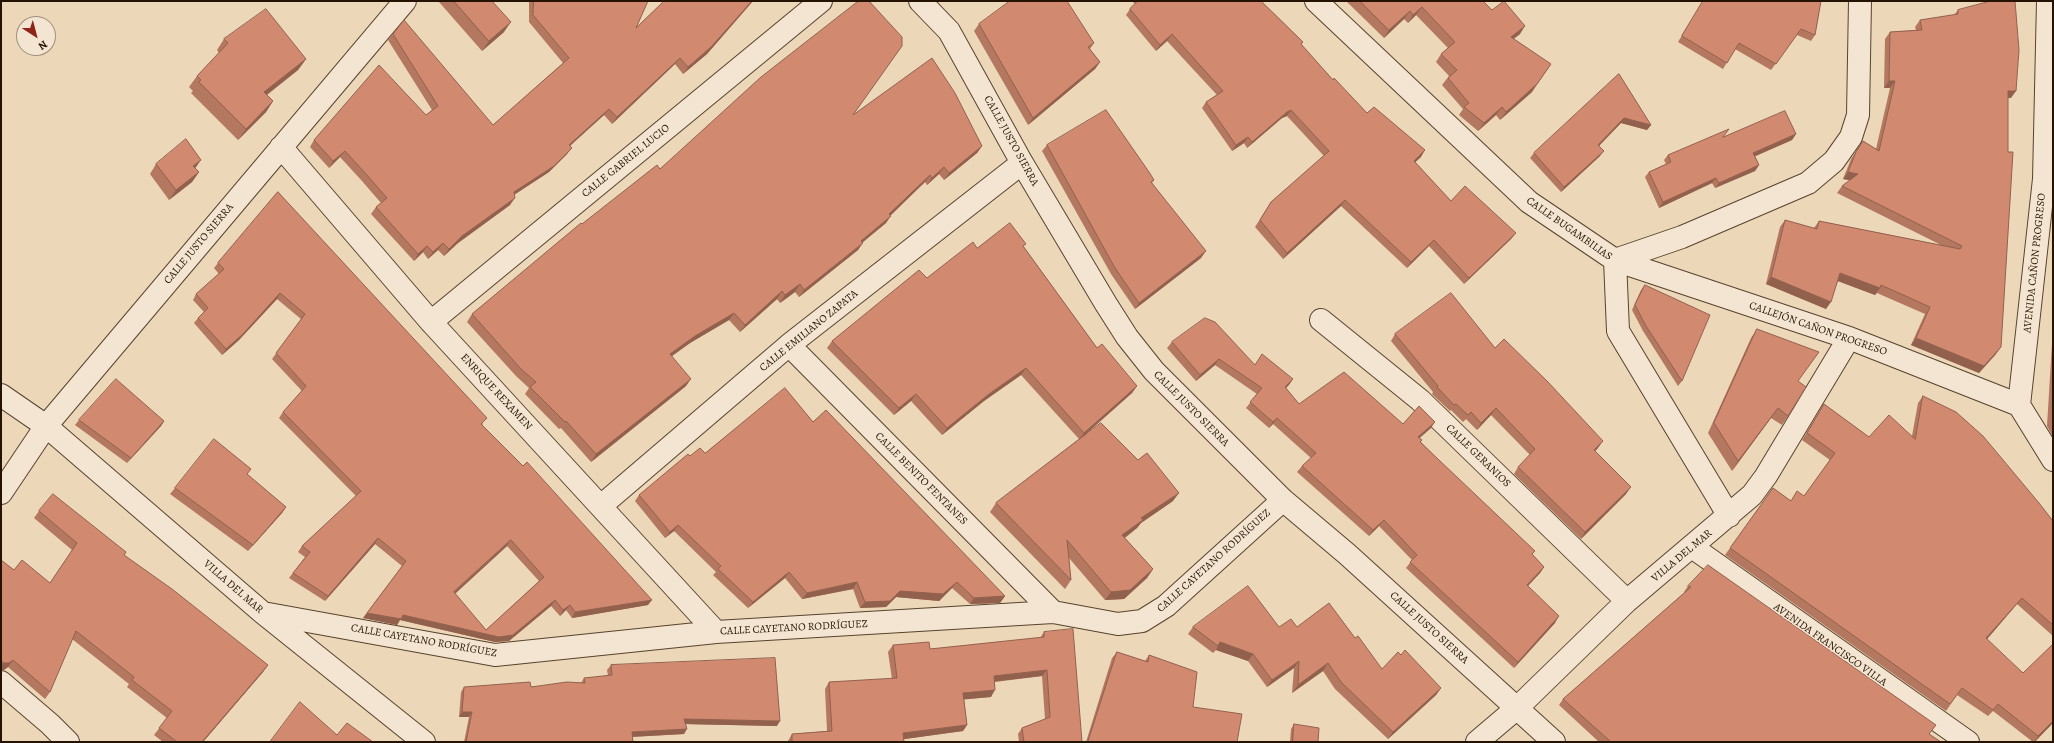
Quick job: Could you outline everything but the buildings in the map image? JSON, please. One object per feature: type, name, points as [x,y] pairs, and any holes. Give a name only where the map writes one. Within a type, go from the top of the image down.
[{"type":"street","name":"CALLE JUSTO SIERRA","points":[[1,494],[46,426],[405,1]]},
{"type":"street","name":"CALLE GABRIEL LUCIO","points":[[431,322],[821,1]]},
{"type":"street","name":"CALLE JUSTO SIERRA","points":[[920,1],[949,31],[1022,163],[1123,330],[1154,371],[1283,500],[1347,554],[1554,742]]},
{"type":"street","name":"CALLE BUGAMBILIAS","points":[[1316,1],[1529,202],[1615,260],[1618,332],[1729,516]]},
{"type":"street","points":[[1615,260],[1682,237],[1808,183],[1834,161],[1851,137],[1858,115],[1860,1]]},
{"type":"street","name":"AVENIDA CAÑON PROGRESO","points":[[2019,405],[2044,179],[2048,1]]},
{"type":"street","name":"ENRIQUE REXAMEN","points":[[281,147],[431,322],[602,505],[716,632]]},
{"type":"street","name":"CALLE EMILIANO ZAPATA","points":[[602,505],[789,345],[1022,163]]},
{"type":"street","name":"CALLEJÓN CAÑON PROGRESO","points":[[1615,260],[1849,338],[2019,405]]},
{"type":"street","name":"CALLE GERANIOS","points":[[1321,320],[1420,400],[1627,601]]},
{"type":"street","name":"VILLA DEL MAR","points":[[1477,742],[1517,708],[1627,601],[1752,495],[1766,476],[1849,338]]},
{"type":"street","name":"CALLE BENITO FENTANES","points":[[789,345],[1053,612]]},
{"type":"street","name":"VILLA DEL MAR","points":[[1,395],[46,426],[263,613],[424,742]]},
{"type":"street","points":[[2019,405],[2053,460]]},
{"type":"street","name":"CALLE CAYETANO RODRÍGUEZ","points":[[263,613],[495,655],[716,632],[1053,612],[1118,624],[1142,621],[1166,606],[1283,500]]},
{"type":"street","name":"AVENIDA FRANCISCO VILLA","points":[[1692,547],[1968,742]]},
{"type":"street","points":[[1,682],[50,724],[68,742]]}]
